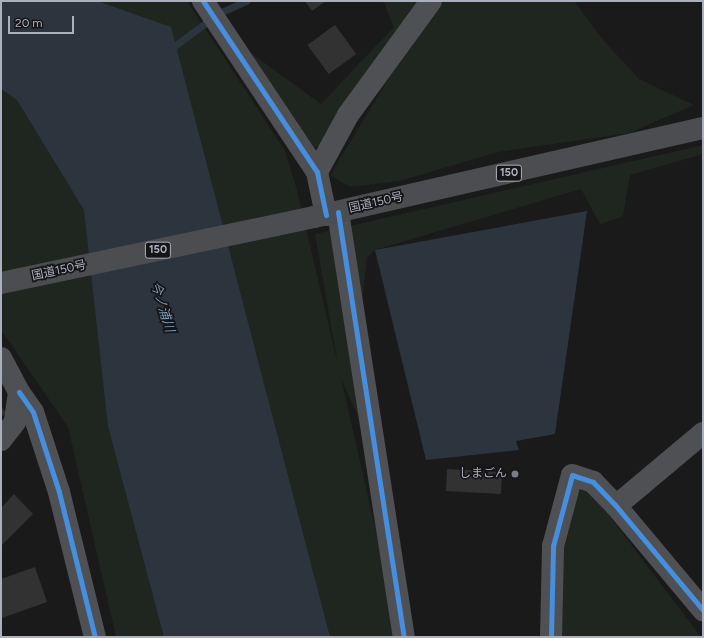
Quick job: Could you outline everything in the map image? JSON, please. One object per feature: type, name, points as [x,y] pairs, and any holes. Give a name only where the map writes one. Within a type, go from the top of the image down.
[{"type":"highway","name":"国道150号","points":[[1,283],[326,215],[703,128]]},
{"type":"street","points":[[203,1],[317,172],[404,637]]},
{"type":"street","points":[[317,172],[348,115],[431,1]]},
{"type":"street","points":[[1,358],[19,392],[33,412],[59,492],[95,637]]},
{"type":"street","points":[[1,440],[15,422],[19,392]]},
{"type":"street","points":[[616,506],[703,433]]},
{"type":"street","points":[[551,637],[553,546],[572,475],[593,482],[616,506],[703,610]]},
{"type":"shaded area","points":[[1,1],[187,1],[285,151],[297,190],[338,365],[315,234],[703,145],[703,154],[630,175],[623,216],[600,224],[581,189],[375,250],[367,257],[357,346],[373,451],[341,378],[400,637],[116,637],[68,427],[1,330]]},
{"type":"shaded area","points":[[383,1],[423,1],[321,146],[308,149],[226,35],[321,104],[394,27]]},
{"type":"shaded area","points":[[445,1],[574,1],[604,41],[639,79],[694,105],[629,133],[498,152],[400,181],[350,187],[330,175],[389,78]]},
{"type":"shaded area","points":[[580,477],[701,637],[556,637],[552,578]]},
{"type":"water","name":"今ノ浦川","points":[[1,1],[97,1],[171,27],[330,637],[164,637],[108,426],[84,210],[17,100],[1,89]]},
{"type":"water","points":[[587,211],[555,434],[516,441],[519,450],[426,460],[375,250]]},
{"type":"building","points":[[305,1],[326,1],[312,11]]},
{"type":"building","points":[[335,25],[356,54],[329,74],[307,45]]},
{"type":"building","points":[[1,407],[6,413],[1,417]]},
{"type":"building","points":[[447,469],[502,472],[501,494],[446,491]]},
{"type":"building","points":[[14,494],[33,514],[1,546],[1,508]]},
{"type":"building","points":[[35,567],[47,602],[2,618],[1,579]]},
{"type":"waterway","points":[[169,50],[219,13],[246,1]]},
{"type":"cycle path","points":[[203,1],[317,172],[326,215]]},
{"type":"cycle path","points":[[338,212],[404,637]]},
{"type":"cycle path","points":[[19,392],[33,412],[59,492],[95,637]]},
{"type":"cycle path","points":[[551,637],[553,546],[572,475],[593,482],[616,506],[703,610]]},
{"type":"place","name":"しまごん","points":[[515,474]]}]
